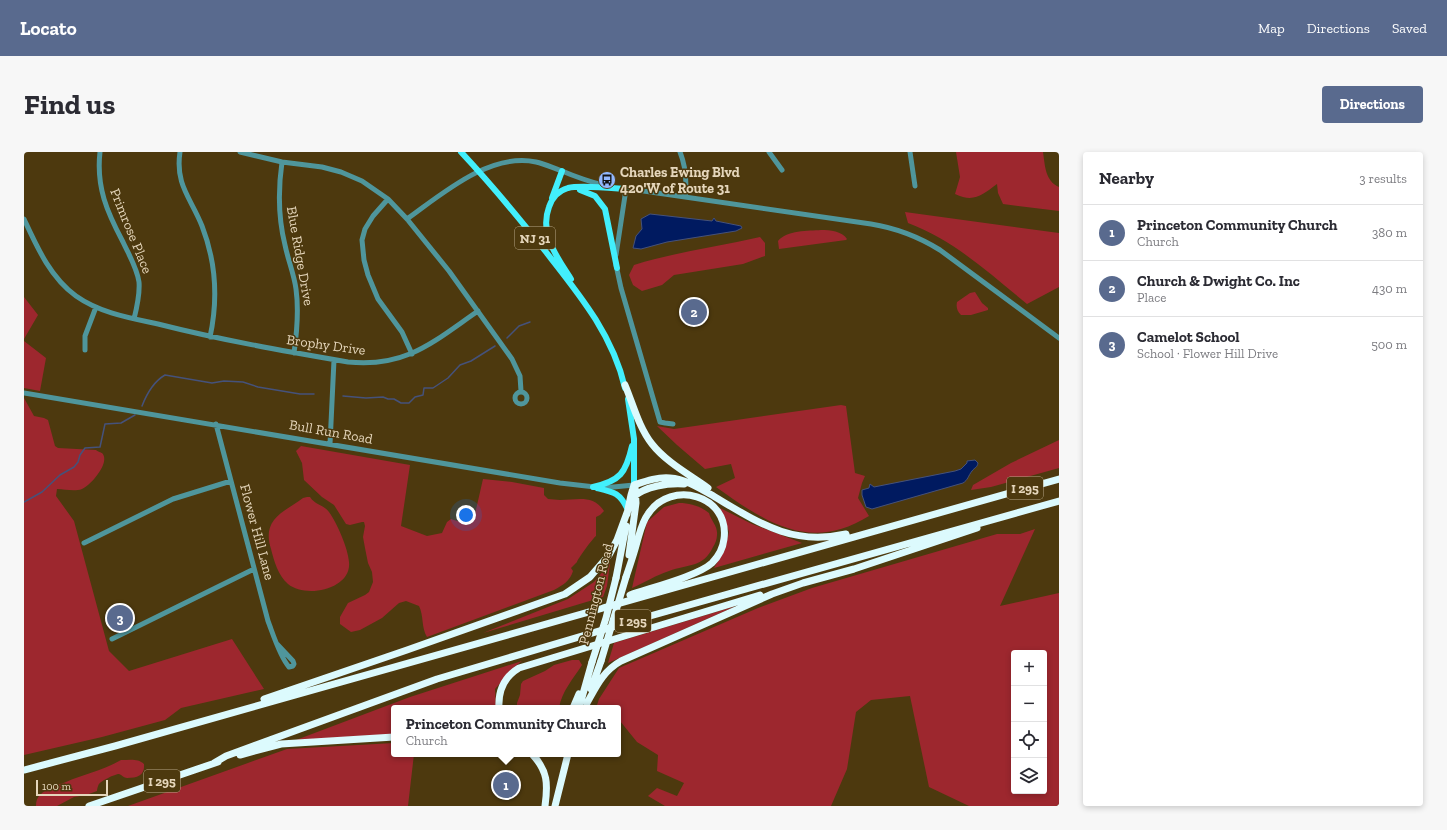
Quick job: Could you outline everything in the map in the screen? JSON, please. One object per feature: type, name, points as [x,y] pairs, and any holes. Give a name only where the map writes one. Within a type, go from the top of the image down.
[{"type":"highway","points":[[624,385],[642,428],[655,449],[739,511]]},
{"type":"highway","points":[[634,485],[648,480],[667,478],[683,481],[696,486],[776,530],[802,537],[824,537],[872,531]]},
{"type":"highway","name":"I 295","points":[[24,770],[151,736],[1059,479]]},
{"type":"highway","points":[[629,502],[636,494],[668,484],[685,484],[696,486]]},
{"type":"highway","name":"Pennington Road","points":[[586,705],[626,577],[634,524],[636,494],[634,485]]},
{"type":"highway","name":"Pennington Road","points":[[580,705],[586,679],[606,618],[616,578],[629,502],[634,485]]},
{"type":"highway","points":[[555,621],[692,574],[709,566],[716,560],[725,537],[723,523],[716,509],[710,503],[701,498],[687,495],[670,497],[650,510],[643,522],[626,577]]},
{"type":"highway","name":"I 295","points":[[90,806],[214,763],[226,756],[437,678],[1059,501]]},
{"type":"highway","points":[[499,705],[499,694],[503,684],[510,675],[522,667],[736,602],[854,569],[1047,504]]},
{"type":"highway","points":[[151,736],[292,690],[565,594],[590,577],[609,555],[617,540],[628,510]]},
{"type":"highway","points":[[587,705],[602,676],[610,668],[621,661],[746,605],[803,583]]},
{"type":"highway","points":[[574,705],[586,679]]},
{"type":"highway","points":[[214,763],[281,744],[391,737]]},
{"type":"highway","points":[[534,757],[541,766],[546,778],[547,786],[545,806]]},
{"type":"highway","points":[[555,806],[567,757]]},
{"type":"main road","name":"Pennington Road","points":[[461,152],[479,171],[532,235],[589,308],[610,346],[624,385],[631,416],[634,439],[634,485]]},
{"type":"main road","points":[[562,172],[546,214],[545,223],[549,242],[589,308]]},
{"type":"main road","points":[[550,203],[554,197],[563,190],[573,187],[626,189]]},
{"type":"main road","points":[[554,197],[564,191],[578,190],[589,193],[600,201],[607,215],[617,268]]},
{"type":"main road","points":[[593,487],[611,483],[621,473],[628,463],[634,439]]},
{"type":"main road","points":[[593,487],[612,491],[617,494],[628,510]]},
{"type":"street","name":"Primrose Place","points":[[100,152],[100,182],[104,203],[137,273],[139,291],[134,319]]},
{"type":"street","points":[[180,152],[179,168],[182,185],[202,226],[211,254],[214,270],[215,302],[210,337]]},
{"type":"street","points":[[240,152],[282,162],[322,167],[342,172],[362,181],[388,199],[407,219],[449,271],[512,359],[520,376],[521,391]]},
{"type":"street","points":[[680,152],[686,176],[685,197]]},
{"type":"street","points":[[769,152],[782,170]]},
{"type":"street","points":[[910,152],[915,186]]},
{"type":"street","points":[[407,219],[465,178],[479,171],[506,161],[522,160],[539,162],[562,172],[599,184],[871,224],[902,231],[940,250],[1059,338]]},
{"type":"street","name":"Blue Ridge Drive","points":[[282,162],[279,187],[282,231],[298,301],[294,353]]},
{"type":"street","points":[[626,189],[616,247],[617,268],[622,294],[660,422],[665,424],[673,424]]},
{"type":"street","points":[[388,199],[364,229],[362,240],[364,260],[368,275],[378,299],[402,332],[412,354]]},
{"type":"street","name":"Brophy Drive","points":[[24,219],[46,262],[59,281],[76,296],[108,312],[210,337],[334,360],[369,364],[392,361],[412,354],[430,345],[478,311]]},
{"type":"street","points":[[85,350],[86,336],[96,307]]},
{"type":"street","points":[[330,444],[334,360]]},
{"type":"street","name":"Bull Run Road","points":[[24,392],[560,483],[593,487],[618,487],[634,485]]},
{"type":"street","name":"Flower Hill Lane","points":[[216,424],[268,621],[277,644]]},
{"type":"street","points":[[84,543],[173,499],[231,481]]},
{"type":"street","points":[[112,639],[254,569]]},
{"type":"shaded area","points":[[956,152],[1043,152],[1048,177],[1059,187],[1059,211],[1003,204],[998,193],[997,184],[973,198],[962,197],[955,194],[960,177]]},
{"type":"shaded area","points":[[905,212],[1059,233],[1059,287],[1027,304],[956,248],[925,230],[908,223]]},
{"type":"shaded area","points":[[650,214],[712,221],[714,218],[716,221],[741,226],[742,228],[736,231],[667,242],[641,249],[633,248],[636,236],[642,229],[641,219]]},
{"type":"shaded area","points":[[821,230],[842,234],[847,239],[779,249],[778,241],[782,237],[792,233]]},
{"type":"shaded area","points":[[760,237],[765,243],[765,256],[743,264],[674,275],[662,285],[642,291],[633,285],[629,275],[634,265],[649,260]]},
{"type":"shaded area","points":[[975,292],[988,310],[971,315],[961,315],[957,309],[957,302],[970,293]]},
{"type":"shaded area","points":[[24,297],[38,315],[24,339]]},
{"type":"shaded area","points":[[24,341],[46,358],[40,391],[24,388]]},
{"type":"shaded area","points":[[24,398],[34,416],[48,420],[55,446],[58,448],[96,450],[102,453],[104,457],[104,462],[99,473],[86,487],[76,490],[57,489],[56,496],[74,521],[109,651],[129,671],[232,639],[264,689],[181,708],[165,720],[102,737],[24,755]]},
{"type":"shaded area","points":[[841,405],[846,406],[855,473],[865,476],[858,498],[869,516],[847,527],[827,532],[808,532],[789,528],[752,512],[716,487],[735,478],[731,464],[705,469],[657,426],[674,429]]},
{"type":"shaded area","points":[[1059,440],[1059,468],[991,487],[971,490],[973,485],[1011,463]]},
{"type":"shaded area","points":[[301,446],[410,465],[401,526],[427,536],[442,533],[447,522],[451,519],[460,522],[475,514],[483,479],[512,482],[544,488],[544,495],[548,499],[590,500],[595,502],[604,511],[596,517],[596,536],[571,568],[573,571],[568,580],[554,590],[427,637],[419,606],[406,601],[399,603],[382,618],[360,630],[351,632],[340,624],[340,617],[348,603],[369,592],[373,582],[363,537],[365,526],[364,522],[350,525],[346,524],[334,505],[322,497],[304,480],[302,463],[296,451]]},
{"type":"shaded area","points":[[975,460],[978,463],[977,466],[963,483],[872,509],[866,507],[862,490],[869,488],[870,484],[874,487],[955,471],[961,469],[967,461]]},
{"type":"shaded area","points":[[310,497],[314,502],[329,512],[339,529],[349,562],[348,571],[343,579],[336,585],[316,591],[306,591],[288,584],[279,572],[275,563],[269,538],[269,530],[274,520],[284,511],[303,498]]},
{"type":"shaded area","points":[[679,503],[695,505],[709,513],[717,532],[717,538],[714,546],[705,559],[700,562],[664,573],[632,588],[647,522],[664,507]]},
{"type":"shaded area","points":[[720,508],[752,524],[802,543],[714,568],[725,549],[729,532]]},
{"type":"shaded area","points":[[1035,529],[1000,606],[1059,593],[1059,806],[969,806],[929,787],[910,696],[871,700],[856,712],[847,769],[831,806],[665,806],[648,796],[657,788],[677,796],[684,783],[657,771],[658,755],[637,742],[621,722],[621,705],[597,705],[599,699],[619,668],[758,608],[812,588],[997,534],[1020,534]]},
{"type":"shaded area","points":[[610,563],[607,586],[603,597],[483,633],[568,599],[594,582]]},
{"type":"shaded area","points":[[736,606],[608,663],[614,643]]},
{"type":"shaded area","points":[[572,660],[579,660],[582,665],[565,691],[560,705],[517,705],[521,684],[523,681],[545,671],[554,665]]},
{"type":"shaded area","points":[[522,661],[513,668],[495,689],[496,705],[391,705],[391,734],[296,740],[410,697]]},
{"type":"shaded area","points":[[391,743],[391,757],[414,757],[408,806],[128,806],[287,749]]},
{"type":"shaded area","points":[[121,760],[142,762],[144,764],[144,768],[142,773],[131,778],[126,778],[117,774],[100,783],[97,791],[74,797],[57,806],[36,806],[38,797],[49,789],[108,767]]},
{"type":"waterway","points":[[507,338],[519,326],[530,322]]},
{"type":"waterway","points":[[343,396],[366,398],[383,397],[394,399],[401,403],[409,403],[415,397],[423,395],[424,388],[433,388],[448,378],[460,365],[471,361],[495,346]]},
{"type":"waterway","points":[[142,406],[151,388],[165,375],[212,383],[224,381],[243,382],[258,387],[300,394],[314,394]]},
{"type":"waterway","points":[[24,502],[42,492],[60,475],[74,467],[85,448],[100,447],[105,424],[121,423],[135,415]]},
{"type":"place","name":"Charles Ewing Blvd 420'W of Route 31","points":[[607,180]]},
{"type":"place","name":"Church & Dwight Co. Inc","points":[[694,312]]},
{"type":"place","name":"Camelot School","points":[[120,618]]},
{"type":"place","name":"Princeton Community Church","points":[[506,785]]}]
